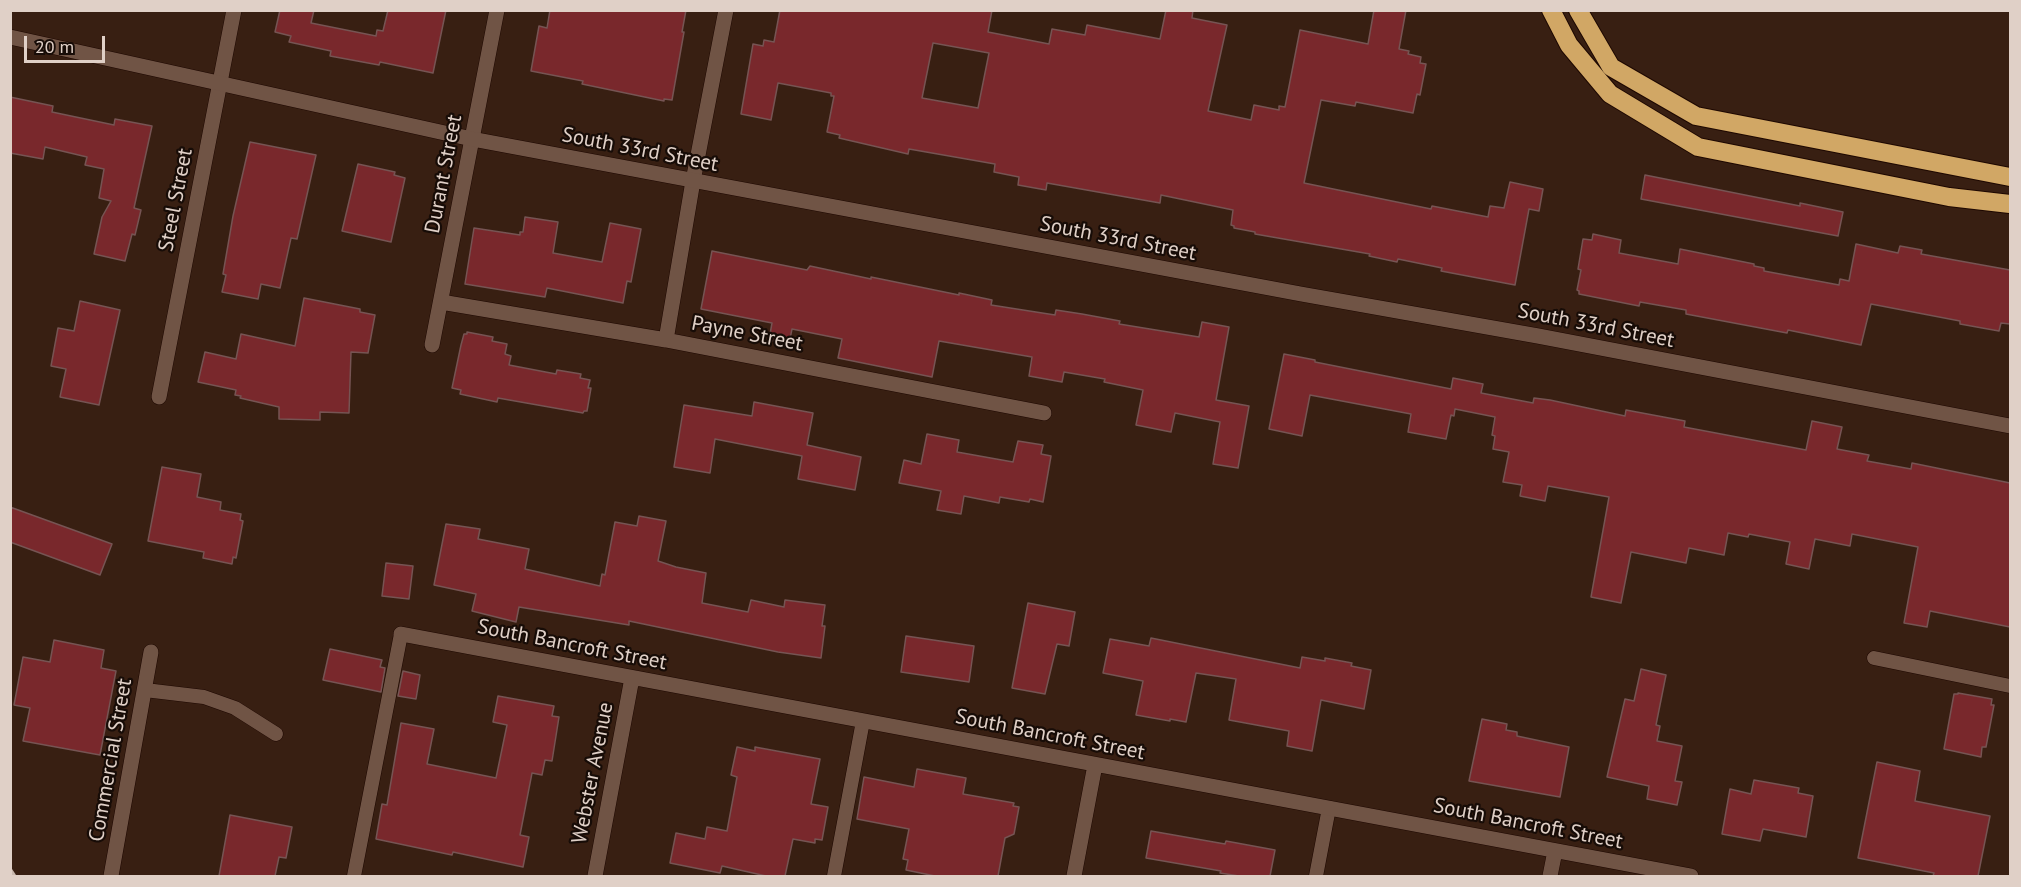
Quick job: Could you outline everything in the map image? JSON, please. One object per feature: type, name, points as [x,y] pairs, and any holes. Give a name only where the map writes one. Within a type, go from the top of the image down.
[{"type":"highway","points":[[1551,10],[1569,45],[1610,94],[1698,147],[1949,196],[2010,204]]},
{"type":"highway","points":[[1578,10],[1611,67],[1696,116],[2010,177]]},
{"type":"street","name":"Steel Street","points":[[159,397],[234,10]]},
{"type":"street","name":"Durant Street","points":[[432,345],[497,10]]},
{"type":"street","points":[[666,340],[693,181],[726,10]]},
{"type":"street","name":"South 33rd Street","points":[[10,37],[472,139],[1538,336],[2010,426]]},
{"type":"street","name":"Payne Street","points":[[441,302],[666,340],[1044,413]]},
{"type":"street","name":"South Bancroft Street","points":[[401,634],[1691,876]]},
{"type":"street","name":"Commercial Street","points":[[111,876],[151,652]]},
{"type":"street","name":"Webster Avenue","points":[[595,876],[632,678]]},
{"type":"street","points":[[1074,876],[1095,765]]},
{"type":"street","points":[[1550,876],[1555,851]]},
{"type":"lane","points":[[354,876],[401,634]]},
{"type":"lane","points":[[1874,658],[2010,686]]},
{"type":"lane","points":[[145,690],[204,697],[235,708],[276,734]]},
{"type":"lane","points":[[834,876],[863,721]]},
{"type":"lane","points":[[1316,876],[1329,808]]},
{"type":"building","points":[[280,10],[314,10],[311,23],[376,36],[377,30],[383,31],[388,10],[446,10],[433,73],[380,62],[379,65],[330,56],[331,51],[289,42],[291,36],[275,32]]},
{"type":"building","points":[[550,10],[686,10],[672,100],[664,99],[664,101],[531,71],[539,26],[547,28]]},
{"type":"building","points":[[780,10],[992,10],[988,32],[1049,44],[1052,29],[1085,35],[1087,25],[1160,39],[1166,10],[1193,10],[1192,18],[1227,25],[1208,111],[1251,120],[1254,105],[1279,110],[1279,106],[1285,107],[1300,30],[1368,44],[1374,10],[1406,10],[1399,49],[1421,57],[1420,63],[1426,64],[1420,95],[1417,94],[1413,113],[1356,102],[1355,106],[1321,100],[1304,183],[1431,209],[1432,206],[1488,217],[1490,206],[1504,208],[1510,182],[1543,189],[1539,211],[1529,209],[1515,285],[1441,271],[1442,268],[1398,259],[1397,262],[1369,256],[1370,254],[1255,234],[1255,232],[1234,228],[1231,225],[1233,210],[1161,195],[1160,203],[1047,183],[1046,190],[1018,185],[1019,177],[994,172],[995,164],[909,149],[908,154],[839,138],[840,135],[827,132],[834,96],[831,96],[831,93],[778,83],[771,120],[741,114],[753,44],[763,46],[764,40],[774,42]],"holes":[[[933,43],[989,53],[978,108],[922,98]]]},
{"type":"building","points":[[10,97],[53,106],[52,112],[114,125],[115,119],[152,126],[134,208],[141,210],[125,261],[94,254],[102,217],[111,201],[99,198],[104,169],[85,165],[87,157],[45,147],[43,159],[10,153]]},
{"type":"building","points":[[250,142],[316,155],[297,239],[291,238],[280,288],[261,284],[258,299],[222,292],[233,216]]},
{"type":"building","points":[[358,164],[395,172],[394,175],[405,178],[391,242],[342,231]]},
{"type":"building","points":[[1645,175],[1800,206],[1800,203],[1843,212],[1838,236],[1641,199]]},
{"type":"building","points":[[525,217],[558,222],[553,253],[602,262],[610,223],[641,229],[631,282],[627,281],[623,303],[547,288],[545,297],[465,284],[474,228],[520,235],[520,232],[523,232]]},
{"type":"building","points":[[1593,234],[1621,240],[1619,253],[1678,264],[1680,249],[1754,264],[1754,266],[1764,268],[1764,271],[1839,285],[1840,279],[1849,281],[1856,244],[1898,253],[1900,246],[1922,250],[1921,254],[2010,270],[2010,324],[2001,323],[1999,331],[1871,304],[1861,345],[1788,330],[1787,333],[1686,314],[1686,310],[1640,302],[1639,306],[1579,294],[1577,290],[1581,270],[1578,269],[1583,239],[1592,240]]},
{"type":"building","points":[[712,251],[807,270],[810,266],[959,295],[959,293],[992,300],[991,305],[1055,315],[1056,310],[1082,314],[1120,321],[1119,324],[1199,337],[1202,322],[1229,327],[1216,400],[1249,406],[1238,468],[1213,464],[1220,422],[1175,413],[1171,432],[1136,425],[1143,390],[1104,382],[1105,379],[1064,372],[1062,382],[1029,376],[1032,357],[939,341],[932,377],[838,358],[842,339],[792,329],[789,344],[769,340],[772,323],[701,309]]},
{"type":"building","points":[[304,298],[360,309],[360,312],[375,315],[368,353],[351,352],[349,413],[320,412],[320,420],[279,419],[279,407],[240,398],[241,396],[235,395],[236,390],[198,382],[205,352],[236,359],[241,334],[295,346]]},
{"type":"building","points":[[80,301],[120,310],[99,405],[60,397],[66,369],[51,366],[58,328],[74,331]]},
{"type":"building","points":[[467,332],[493,337],[492,341],[507,344],[505,354],[511,356],[509,365],[556,374],[557,370],[581,374],[580,378],[590,380],[587,411],[583,413],[498,398],[497,402],[460,394],[461,390],[452,388],[461,345],[464,334]]},
{"type":"building","points":[[1284,354],[1451,389],[1453,378],[1483,384],[1481,393],[1533,403],[1534,398],[1550,400],[1625,416],[1626,410],[1685,421],[1684,427],[1806,450],[1812,421],[1842,427],[1837,449],[1869,455],[1867,461],[1911,469],[1912,463],[2010,483],[2010,627],[1930,611],[1927,627],[1904,623],[1918,547],[1852,534],[1850,546],[1815,539],[1809,569],[1786,564],[1790,542],[1749,534],[1748,537],[1728,533],[1724,555],[1689,548],[1686,563],[1631,552],[1621,603],[1591,597],[1609,497],[1548,486],[1545,501],[1520,496],[1522,485],[1503,482],[1509,452],[1493,449],[1495,436],[1492,435],[1495,417],[1455,409],[1454,416],[1451,415],[1446,439],[1408,432],[1411,414],[1310,395],[1302,436],[1269,429]]},
{"type":"building","points":[[754,402],[813,413],[807,445],[861,457],[855,490],[798,479],[802,456],[715,439],[710,473],[674,467],[684,405],[752,416]]},
{"type":"building","points":[[927,434],[959,440],[957,452],[1013,462],[1018,441],[1043,445],[1041,454],[1051,456],[1043,502],[1000,497],[999,503],[964,496],[961,514],[937,510],[941,491],[899,483],[904,460],[921,464]]},
{"type":"building","points":[[162,467],[201,474],[197,497],[221,502],[220,510],[241,514],[240,520],[243,521],[236,558],[233,557],[232,564],[203,558],[204,552],[148,541]]},
{"type":"building","points":[[10,507],[112,544],[100,575],[10,542]]},
{"type":"building","points":[[639,516],[666,521],[658,561],[706,573],[702,603],[748,612],[751,600],[784,607],[785,600],[825,605],[821,658],[778,652],[629,621],[629,625],[519,607],[516,622],[472,611],[476,594],[434,585],[446,524],[480,529],[478,539],[529,549],[525,569],[600,586],[602,574],[605,575],[615,522],[637,526]]},
{"type":"building","points":[[386,563],[413,566],[409,599],[382,596]]},
{"type":"building","points":[[1028,603],[1075,612],[1069,646],[1057,644],[1045,694],[1012,688]]},
{"type":"building","points":[[906,636],[974,646],[969,682],[901,672]]},
{"type":"building","points":[[1151,638],[1300,668],[1302,657],[1352,663],[1351,666],[1371,670],[1364,709],[1321,700],[1312,751],[1287,746],[1289,731],[1229,720],[1236,679],[1196,673],[1186,722],[1136,715],[1143,681],[1103,673],[1110,639],[1149,646]]},
{"type":"building","points":[[54,640],[104,650],[101,668],[116,671],[100,755],[23,741],[30,708],[14,705],[23,657],[50,662]]},
{"type":"building","points":[[330,649],[382,660],[380,667],[385,668],[381,692],[323,680]]},
{"type":"building","points":[[1641,669],[1666,675],[1656,725],[1660,726],[1657,741],[1682,746],[1675,781],[1682,782],[1677,805],[1647,799],[1649,786],[1607,777],[1625,699],[1634,701]]},
{"type":"building","points":[[403,671],[420,675],[416,699],[398,696]]},
{"type":"building","points":[[1954,694],[1992,699],[1991,705],[1994,705],[1986,747],[1982,747],[1981,757],[1944,749]]},
{"type":"building","points":[[498,696],[554,706],[552,716],[559,717],[552,761],[545,760],[542,775],[532,773],[520,835],[529,837],[523,867],[376,839],[382,804],[387,805],[401,723],[434,729],[427,764],[496,778],[507,725],[493,722]]},
{"type":"building","points":[[1482,719],[1507,724],[1506,730],[1517,732],[1517,736],[1569,747],[1560,797],[1469,781]]},
{"type":"building","points":[[737,747],[755,751],[755,747],[820,759],[811,804],[828,807],[822,840],[815,839],[815,843],[793,839],[785,876],[766,876],[722,866],[720,873],[670,863],[676,833],[705,839],[707,827],[727,831],[737,777],[731,775]]},
{"type":"building","points":[[1877,762],[1920,771],[1915,801],[1990,816],[1978,876],[1933,876],[1934,873],[1858,858]]},
{"type":"building","points":[[917,769],[966,778],[963,794],[1014,803],[1013,806],[1019,807],[1014,834],[1005,838],[998,876],[935,876],[906,870],[908,860],[903,859],[909,829],[857,819],[864,777],[914,787]]},
{"type":"building","points":[[1754,780],[1799,788],[1798,793],[1813,796],[1806,837],[1763,829],[1760,841],[1722,834],[1730,789],[1751,794]]},
{"type":"building","points":[[230,815],[292,827],[286,858],[279,857],[275,876],[219,876]]},
{"type":"building","points":[[1151,831],[1275,850],[1270,876],[1239,876],[1146,858]]},
{"type":"railway","points":[[10,870],[14,876]]}]
